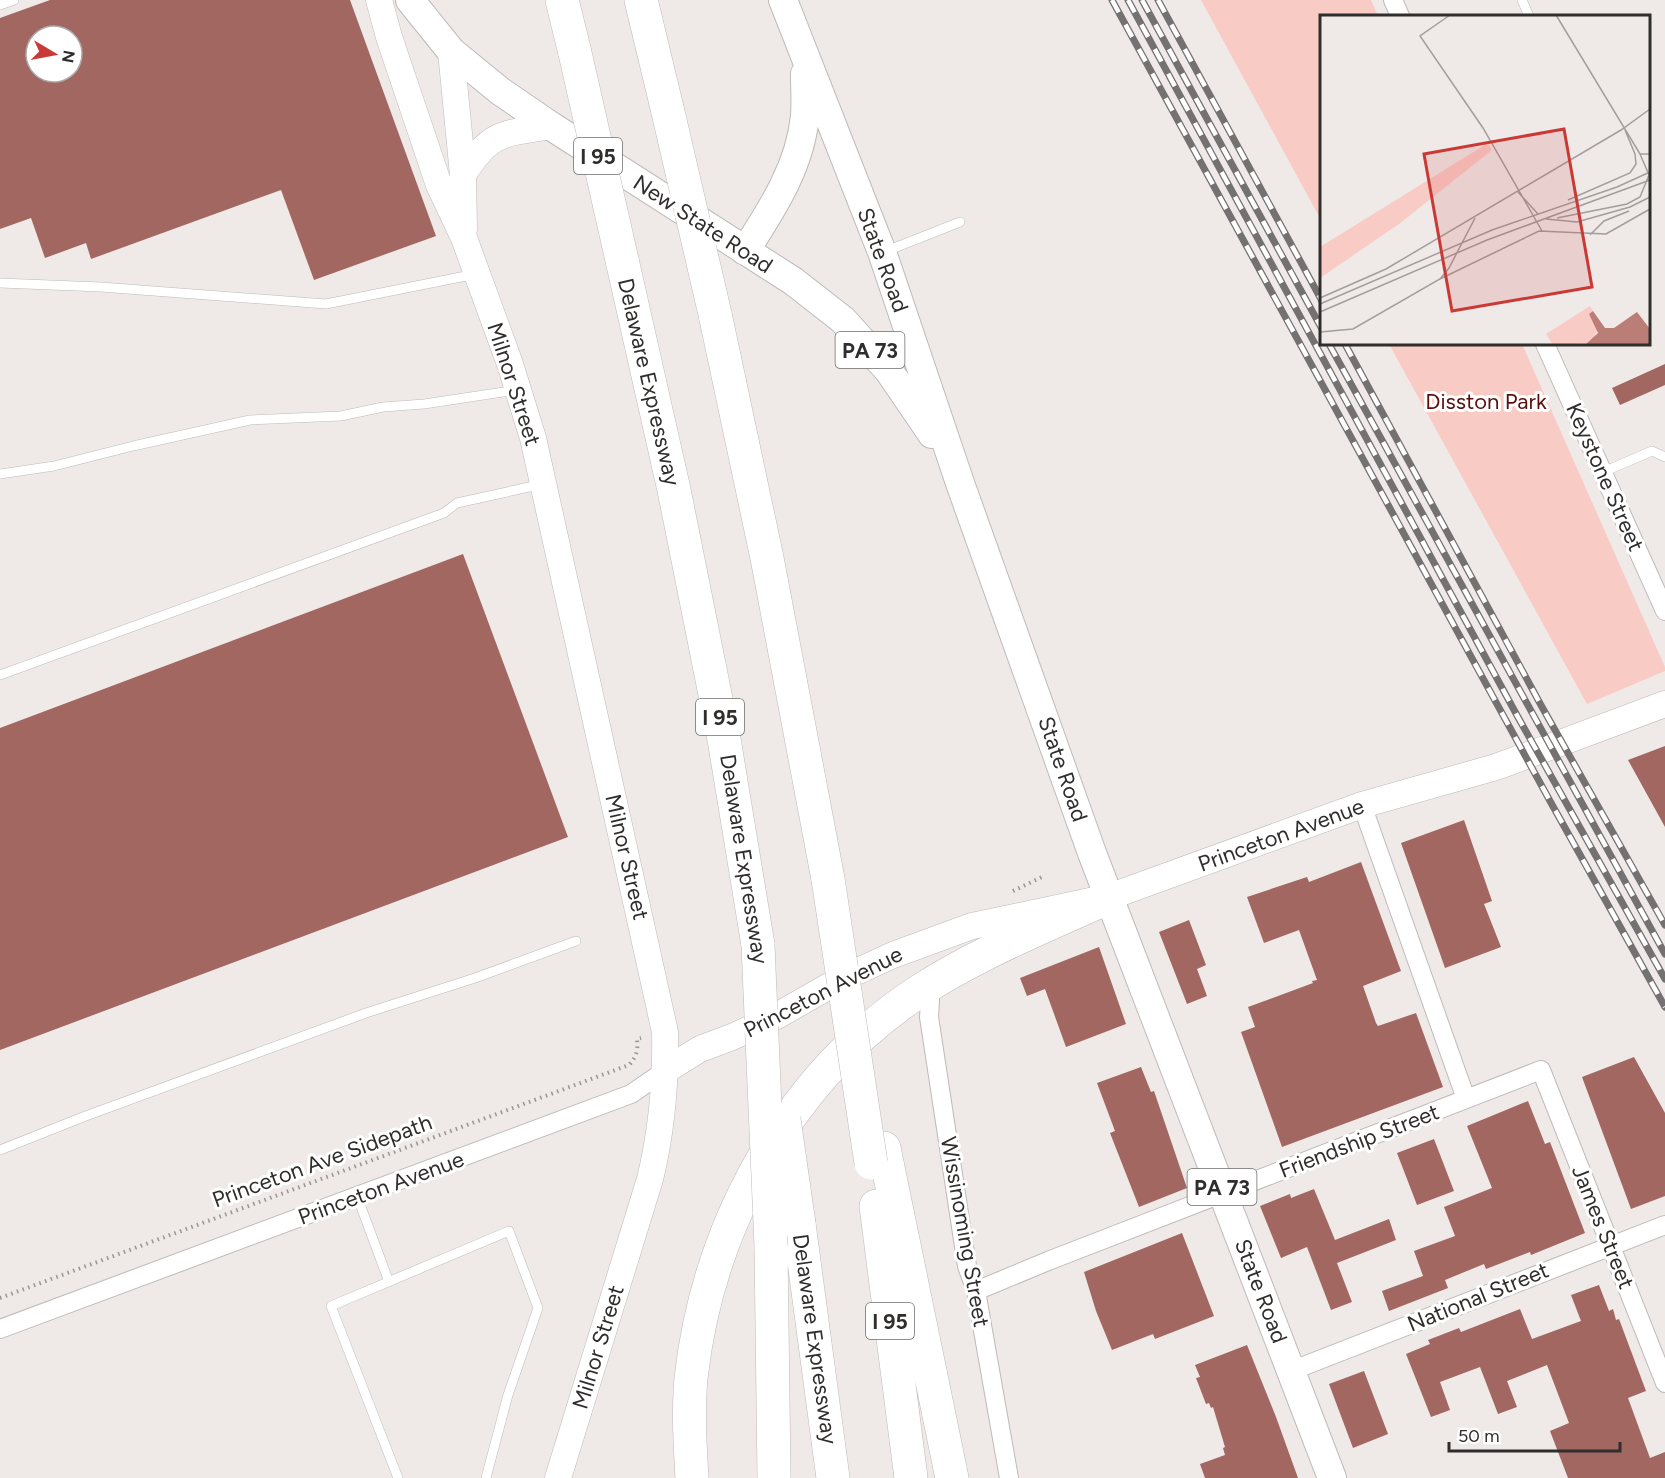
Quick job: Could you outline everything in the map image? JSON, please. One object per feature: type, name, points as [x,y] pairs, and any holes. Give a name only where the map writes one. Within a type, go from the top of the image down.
[{"type":"highway","name":"Delaware Expressway","points":[[562,0],[674,490],[724,739],[800,1224],[833,1478]]},
{"type":"highway","name":"I 95","points":[[641,0],[715,314],[767,558],[828,879],[877,1156],[911,1478]]},
{"type":"highway","points":[[692,1478],[691,1379],[702,1317],[714,1269],[744,1194],[768,1149],[807,1094],[846,1050],[879,1021],[931,984],[987,952],[1109,897]]},
{"type":"highway","points":[[758,945],[771,1246],[774,1478]]},
{"type":"highway","points":[[877,1156],[952,1478]]},
{"type":"main road","name":"Milnor Street","points":[[379,0],[439,185],[464,238],[533,438],[665,1032],[666,1070],[659,1143],[558,1478]]},
{"type":"main road","name":"New State Road","points":[[410,0],[451,51],[500,91],[793,282],[843,320],[889,371],[919,412],[960,483]]},
{"type":"main road","name":"State Road","points":[[783,0],[882,252],[960,483],[1092,853],[1332,1478]]},
{"type":"main road","name":"Milnor Street","points":[[451,51],[463,175],[464,238]]},
{"type":"main road","name":"State Road","points":[[745,251],[780,197],[794,163],[805,117],[805,57]]},
{"type":"main road","points":[[463,175],[477,153],[495,138],[508,133],[551,126]]},
{"type":"main road","name":"Princeton Avenue","points":[[666,1070],[700,1049],[773,1018],[845,976],[893,955],[972,926],[1109,897],[1362,805],[1496,767],[1665,704]]},
{"type":"street","points":[[1393,0],[1400,15]]},
{"type":"street","name":"Keystone Street","points":[[1545,345],[1665,611]]},
{"type":"street","points":[[1362,805],[1466,1099]]},
{"type":"street","name":"Wissinoming Street","points":[[931,984],[929,1017],[967,1266],[976,1291],[1009,1478]]},
{"type":"street","name":"Princeton Avenue","points":[[0,1329],[631,1094],[666,1070]]},
{"type":"street","name":"Friendship Street","points":[[976,1291],[1540,1070]]},
{"type":"street","name":"James Street","points":[[1540,1070],[1665,1383]]},
{"type":"street","name":"National Street","points":[[1291,1371],[1665,1224]]},
{"type":"lane","points":[[0,5],[14,0]]},
{"type":"lane","points":[[1522,0],[1529,15]]},
{"type":"lane","points":[[882,252],[960,222]]},
{"type":"lane","points":[[0,283],[101,287],[326,304],[476,274]]},
{"type":"lane","points":[[0,474],[54,466],[250,420],[341,416],[383,407],[424,404],[518,390]]},
{"type":"lane","points":[[1602,472],[1652,451],[1665,457]]},
{"type":"lane","points":[[0,675],[444,513],[457,503],[543,484]]},
{"type":"lane","points":[[0,1150],[83,1117],[366,1013],[474,978],[576,941]]},
{"type":"lane","points":[[357,1196],[389,1282]]},
{"type":"lane","points":[[399,1478],[331,1306],[509,1231],[538,1308],[508,1395],[486,1478]]},
{"type":"path","name":"Princeton Ave Sidepath","points":[[0,1298],[629,1065],[638,1049],[637,1039]]},
{"type":"green space","points":[[1201,0],[1371,0],[1378,15],[1320,15],[1320,218]]},
{"type":"green space","name":"Disston Park","points":[[1390,345],[1522,345],[1665,667],[1665,671],[1587,704]]},
{"type":"building","points":[[50,0],[350,0],[436,236],[314,280],[281,190],[91,259],[86,243],[45,258],[31,218],[0,229],[0,18]]},
{"type":"building","points":[[1665,364],[1665,385],[1620,405],[1612,388]]},
{"type":"building","points":[[463,554],[568,837],[0,1050],[0,728]]},
{"type":"building","points":[[1665,746],[1665,827],[1628,760]]},
{"type":"building","points":[[1464,820],[1492,901],[1484,904],[1501,947],[1445,968],[1401,843]]},
{"type":"building","points":[[1361,862],[1401,971],[1363,986],[1376,1023],[1378,1026],[1416,1013],[1443,1087],[1282,1147],[1241,1032],[1255,1027],[1248,1007],[1317,980],[1299,930],[1264,943],[1247,897],[1307,877],[1309,882]]},
{"type":"building","points":[[1189,920],[1206,965],[1197,969],[1207,996],[1187,1004],[1159,932]]},
{"type":"building","points":[[1099,947],[1126,1024],[1066,1047],[1045,989],[1027,996],[1020,978]]},
{"type":"building","points":[[1634,1057],[1665,1113],[1665,1196],[1631,1209],[1582,1077]]},
{"type":"building","points":[[1141,1067],[1151,1092],[1154,1091],[1187,1188],[1139,1207],[1110,1133],[1115,1131],[1097,1083]]},
{"type":"building","points":[[1528,1101],[1545,1144],[1550,1142],[1585,1233],[1531,1255],[1530,1252],[1486,1269],[1484,1264],[1445,1280],[1448,1288],[1389,1311],[1382,1291],[1423,1276],[1414,1251],[1455,1236],[1444,1207],[1492,1188],[1467,1126]]},
{"type":"building","points":[[1434,1139],[1454,1191],[1417,1205],[1397,1153]]},
{"type":"building","points":[[1314,1189],[1335,1240],[1389,1219],[1396,1240],[1337,1263],[1352,1302],[1331,1310],[1307,1247],[1281,1258],[1260,1206],[1290,1194],[1291,1198]]},
{"type":"building","points":[[1182,1233],[1214,1316],[1155,1339],[1153,1334],[1112,1350],[1096,1311],[1084,1272]]},
{"type":"building","points":[[1599,1285],[1609,1311],[1613,1309],[1616,1320],[1619,1319],[1646,1391],[1628,1398],[1650,1458],[1665,1452],[1665,1478],[1568,1478],[1550,1431],[1569,1423],[1547,1365],[1507,1381],[1517,1407],[1498,1414],[1480,1367],[1440,1382],[1450,1410],[1431,1417],[1406,1354],[1430,1344],[1428,1340],[1459,1328],[1461,1332],[1520,1309],[1532,1339],[1581,1321],[1571,1295]]},
{"type":"building","points":[[1247,1345],[1298,1478],[1205,1478],[1200,1464],[1225,1455],[1223,1448],[1225,1447],[1213,1407],[1211,1408],[1209,1403],[1206,1404],[1196,1378],[1200,1377],[1195,1365]]},
{"type":"building","points":[[1364,1371],[1388,1434],[1353,1448],[1329,1384]]},
{"type":"railway","points":[[1112,0],[1665,1007]]},
{"type":"railway","points":[[1128,0],[1519,719],[1665,979]]},
{"type":"railway","points":[[1142,0],[1320,325]]},
{"type":"railway","points":[[1158,0],[1320,297]]},
{"type":"railway","points":[[1330,345],[1665,954]]},
{"type":"railway","points":[[1346,345],[1542,707],[1665,925]]}]
